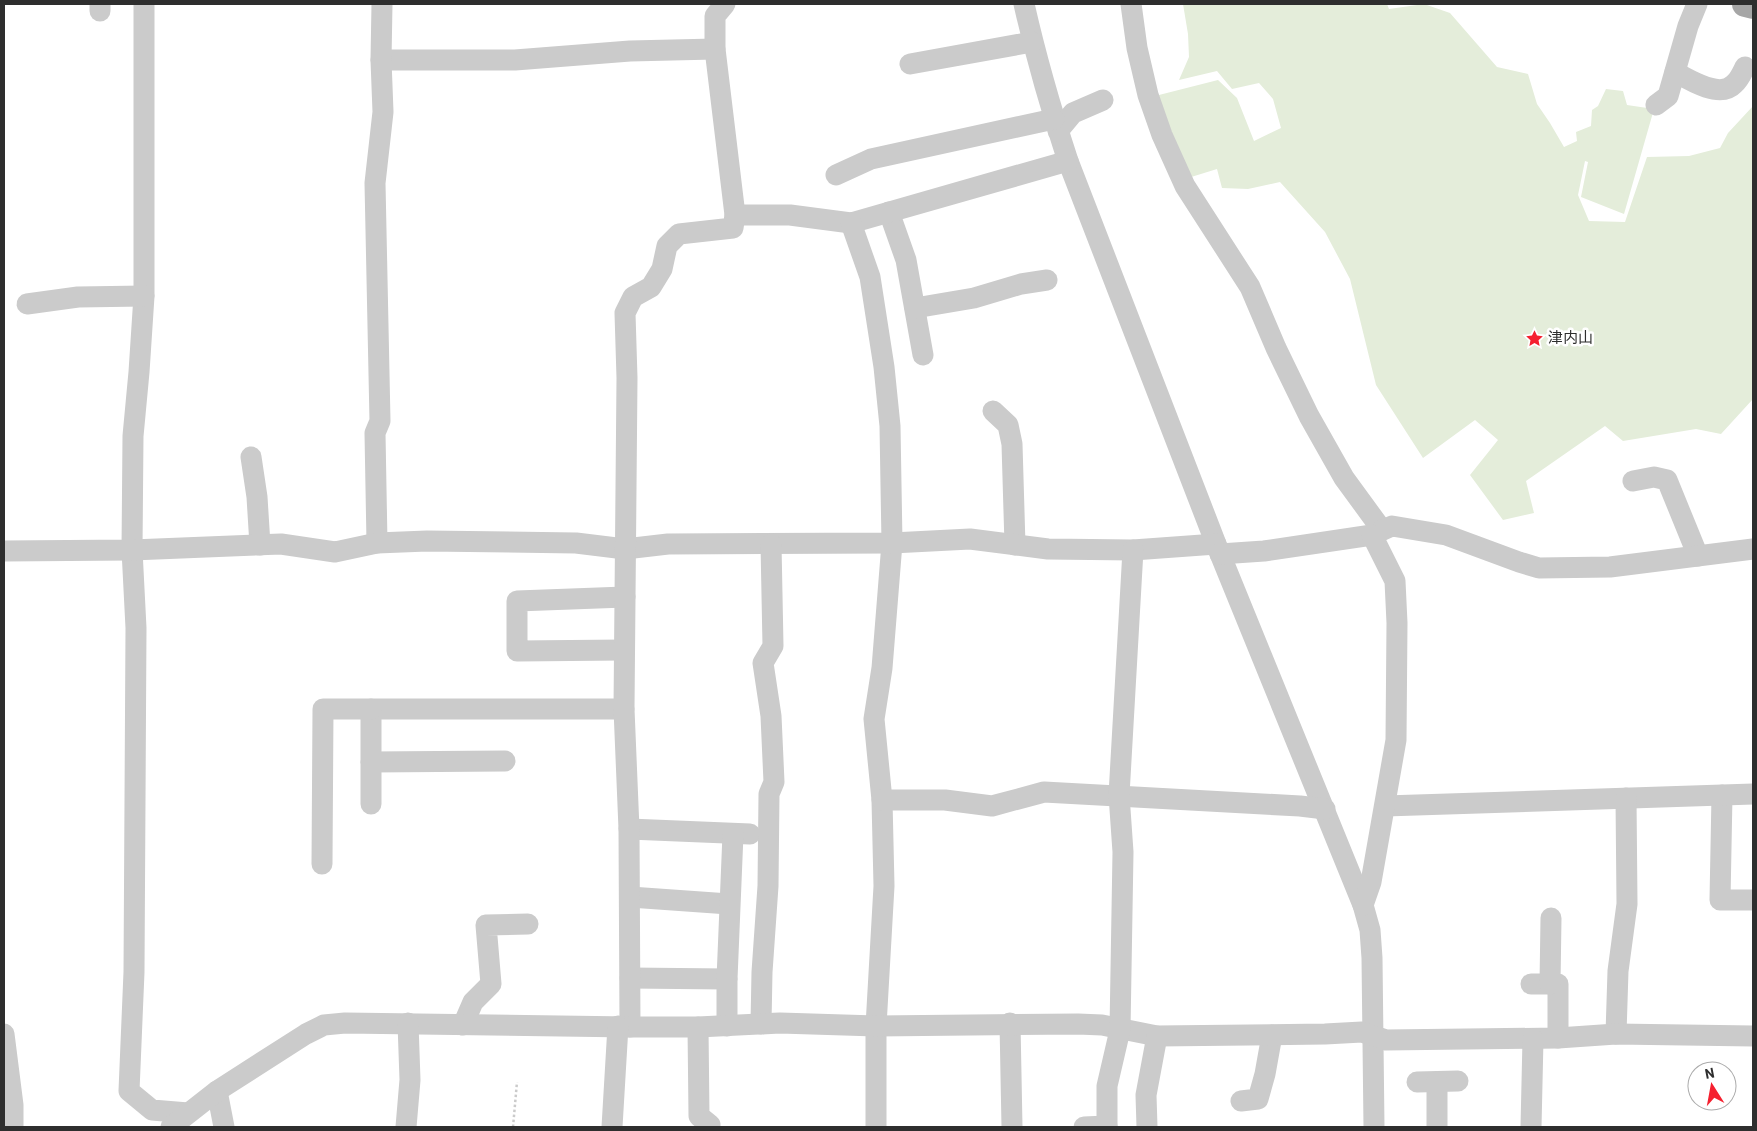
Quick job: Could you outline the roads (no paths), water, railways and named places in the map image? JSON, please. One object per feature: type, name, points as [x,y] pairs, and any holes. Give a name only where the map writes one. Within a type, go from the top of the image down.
[{"type":"main road","points":[[1744,4],[1753,6]]},
{"type":"street","points":[[144,4],[144,296],[140,372],[132,436],[132,550],[136,638],[134,972],[129,1091],[152,1110],[188,1113]]},
{"type":"street","points":[[377,544],[375,433],[380,421],[375,183],[383,112],[382,4]]},
{"type":"street","points":[[1024,4],[1032,42],[1068,161],[1218,549],[1364,905],[1370,930],[1374,1127]]},
{"type":"street","points":[[1131,4],[1137,48],[1148,95],[1162,135],[1185,186],[1250,287],[1276,348],[1309,416],[1377,532],[1395,581],[1397,623],[1396,740],[1372,882],[1364,905]]},
{"type":"street","points":[[1656,105],[1668,96],[1688,26],[1697,4]]},
{"type":"street","points":[[612,1127],[630,978],[629,828],[624,708],[625,313],[633,297],[651,287],[662,269],[667,246],[679,234],[733,228],[735,214],[715,49],[717,7]]},
{"type":"street","points":[[910,64],[1032,42]]},
{"type":"street","points":[[382,60],[515,60],[630,51],[715,49]]},
{"type":"street","points":[[1675,72],[1700,86],[1721,91],[1734,86],[1745,67]]},
{"type":"street","points":[[836,175],[871,159],[1056,125],[1074,113],[1103,100]]},
{"type":"street","points":[[735,214],[790,215],[851,223],[1068,161]]},
{"type":"street","points":[[889,212],[906,260],[923,355]]},
{"type":"street","points":[[851,223],[870,277],[884,367],[890,426],[892,543],[882,668],[874,719],[882,800],[884,886],[876,1026],[876,1127]]},
{"type":"street","points":[[915,308],[974,298],[1021,284],[1047,280]]},
{"type":"street","points":[[26,304],[78,297],[144,296]]},
{"type":"street","points":[[993,411],[1008,424],[1012,444],[1015,545]]},
{"type":"street","points":[[251,456],[257,497],[260,545]]},
{"type":"street","points":[[1633,481],[1654,477],[1667,480],[1698,556]]},
{"type":"street","points":[[4,550],[132,550],[281,544],[335,552],[377,544],[427,542],[576,543],[625,549],[668,544],[892,543],[970,540],[1048,550],[1218,549],[1264,551],[1377,532],[1392,526],[1446,535],[1539,568],[1610,567],[1753,549]]},
{"type":"street","points":[[761,1024],[762,972],[768,886],[769,794],[774,782],[771,716],[764,663],[773,646],[771,544]]},
{"type":"street","points":[[1084,1127],[1107,1127],[1107,1086],[1120,1030],[1123,852],[1119,795],[1133,550]]},
{"type":"street","points":[[624,650],[517,651],[517,601],[625,597]]},
{"type":"street","points":[[322,864],[324,709],[624,708]]},
{"type":"street","points":[[371,709],[371,804]]},
{"type":"street","points":[[371,762],[505,761]]},
{"type":"street","points":[[882,800],[945,800],[992,806],[1044,792],[1300,806],[1325,810]]},
{"type":"street","points":[[1385,806],[1753,794]]},
{"type":"street","points":[[1722,795],[1720,900],[1753,900]]},
{"type":"street","points":[[1616,1034],[1618,971],[1627,904],[1626,798]]},
{"type":"street","points":[[629,828],[741,834],[729,904],[728,1026]]},
{"type":"street","points":[[630,897],[729,904]]},
{"type":"street","points":[[1551,918],[1541,984],[1558,984],[1558,1038]]},
{"type":"street","points":[[463,1025],[473,1002],[491,984],[486,925],[528,924]]},
{"type":"street","points":[[630,978],[727,978]]},
{"type":"street","points":[[171,1127],[218,1091],[306,1034],[324,1025],[345,1023],[698,1027],[761,1024],[876,1026],[1102,1025],[1157,1036],[1362,1032],[1386,1040],[1558,1038],[1616,1034],[1753,1036]]},
{"type":"street","points":[[406,1127],[410,1080],[408,1023]]},
{"type":"street","points":[[1010,1024],[1012,1127]]},
{"type":"street","points":[[698,1027],[699,1116],[710,1127]]},
{"type":"street","points":[[4,1034],[13,1105],[13,1127]]},
{"type":"street","points":[[1241,1101],[1258,1099],[1272,1035]]},
{"type":"street","points":[[1147,1127],[1146,1095],[1157,1036]]},
{"type":"street","points":[[1531,1127],[1533,1038]]},
{"type":"street","points":[[1437,1127],[1427,1082],[1458,1081]]},
{"type":"street","points":[[218,1091],[224,1127]]},
{"type":"place","name":"津内山","points":[[1534,338]]}]
